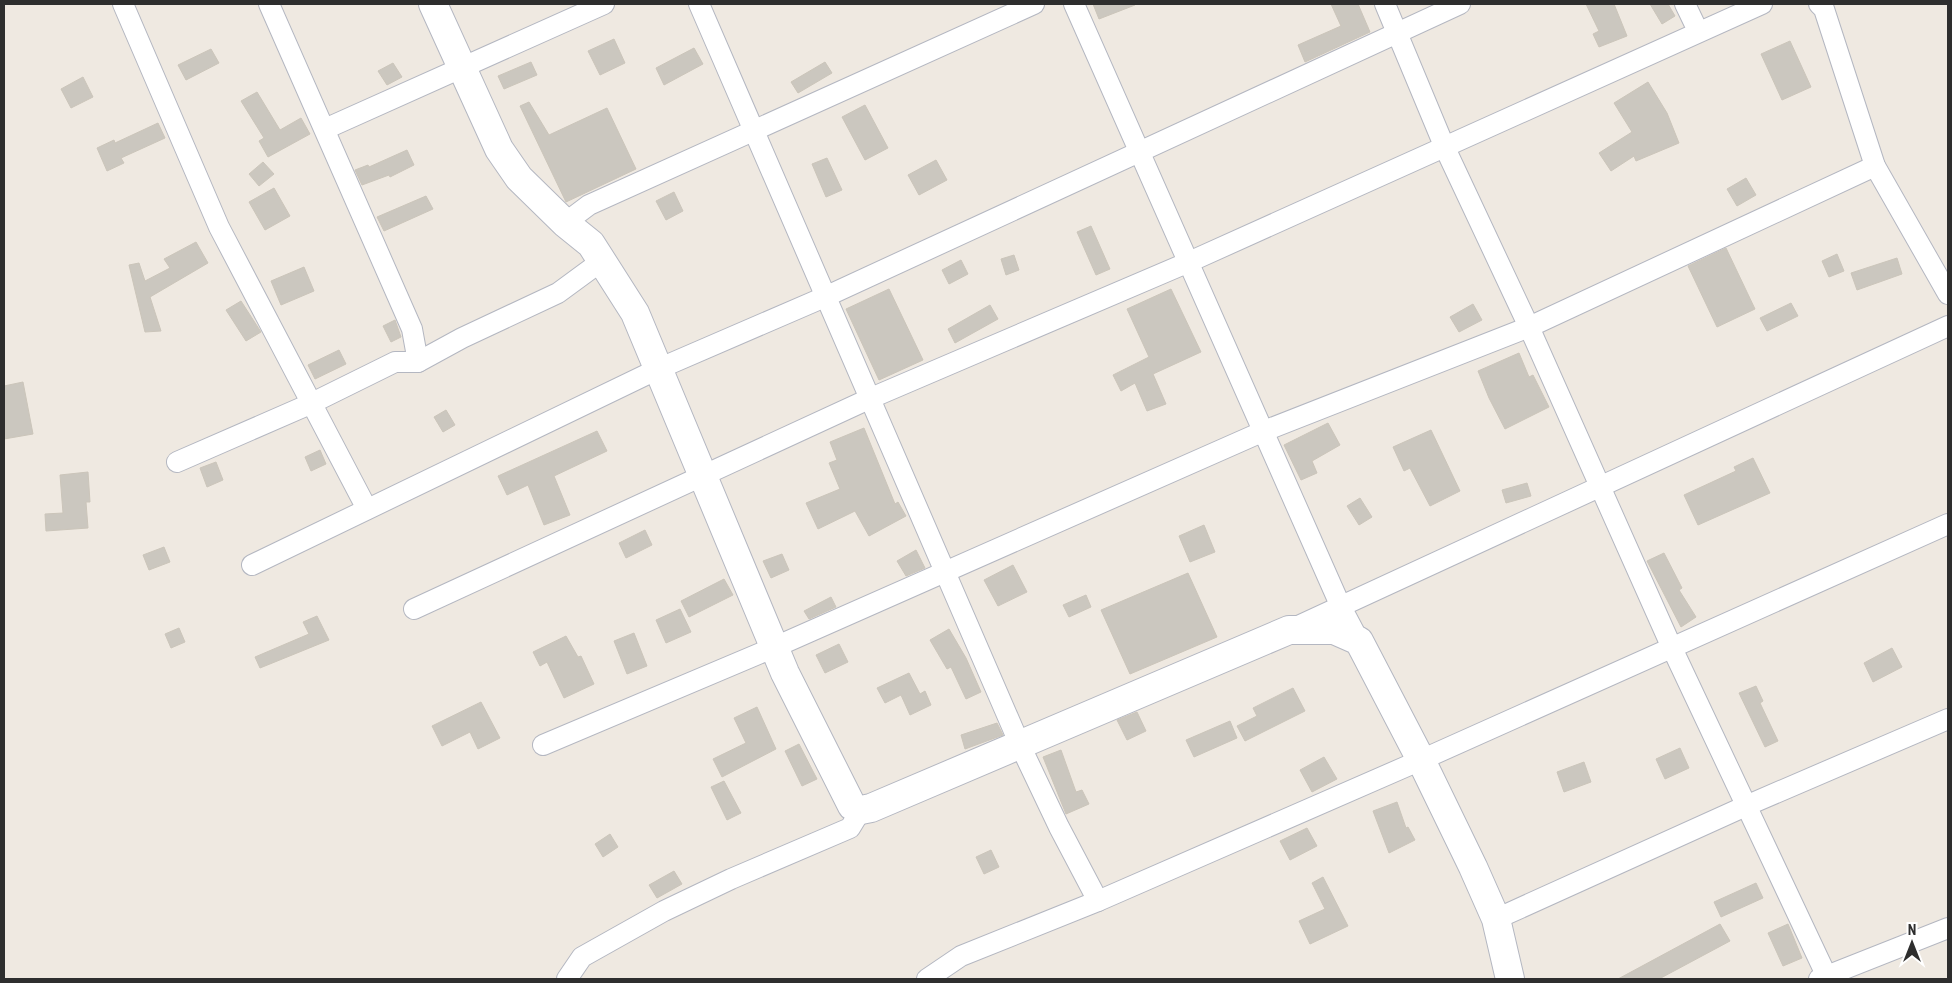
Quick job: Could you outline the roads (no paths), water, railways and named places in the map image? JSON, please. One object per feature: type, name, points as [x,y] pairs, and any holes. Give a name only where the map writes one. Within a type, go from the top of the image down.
[{"type":"street","points":[[123,4],[219,227],[310,404],[367,509]]},
{"type":"street","points":[[269,4],[412,329],[418,362]]},
{"type":"street","points":[[433,4],[499,149],[519,178],[565,223],[591,244],[603,260],[635,313],[775,647],[852,806],[861,810],[872,808],[1341,607],[1948,326]]},
{"type":"street","points":[[325,129],[604,4]]},
{"type":"street","points":[[699,4],[1020,745],[1059,827],[1098,901]]},
{"type":"street","points":[[565,223],[589,205],[1034,4]]},
{"type":"street","points":[[1074,4],[1341,607],[1421,760],[1496,919],[1510,979]]},
{"type":"street","points":[[1385,4],[1446,148],[1672,648],[1748,805],[1825,978],[1948,928]]},
{"type":"street","points":[[252,565],[658,370],[827,296],[1460,4]]},
{"type":"street","points":[[1685,4],[1698,31]]},
{"type":"street","points":[[414,609],[871,398],[1189,262],[1446,148],[1698,31],[1762,4]]},
{"type":"street","points":[[1819,4],[1824,9],[1876,166],[1948,294]]},
{"type":"street","points":[[543,745],[775,647],[945,570],[1264,431],[1529,328],[1876,166]]},
{"type":"street","points":[[177,462],[310,404],[395,362],[418,362],[462,338],[558,293],[603,260]]},
{"type":"street","points":[[926,979],[961,956],[1098,901],[1421,760],[1948,524]]},
{"type":"street","points":[[1289,630],[1334,630],[1358,640]]},
{"type":"street","points":[[1496,919],[1748,805],[1948,719]]},
{"type":"street","points":[[566,979],[582,957],[664,911],[731,879],[850,828],[861,810]]}]
